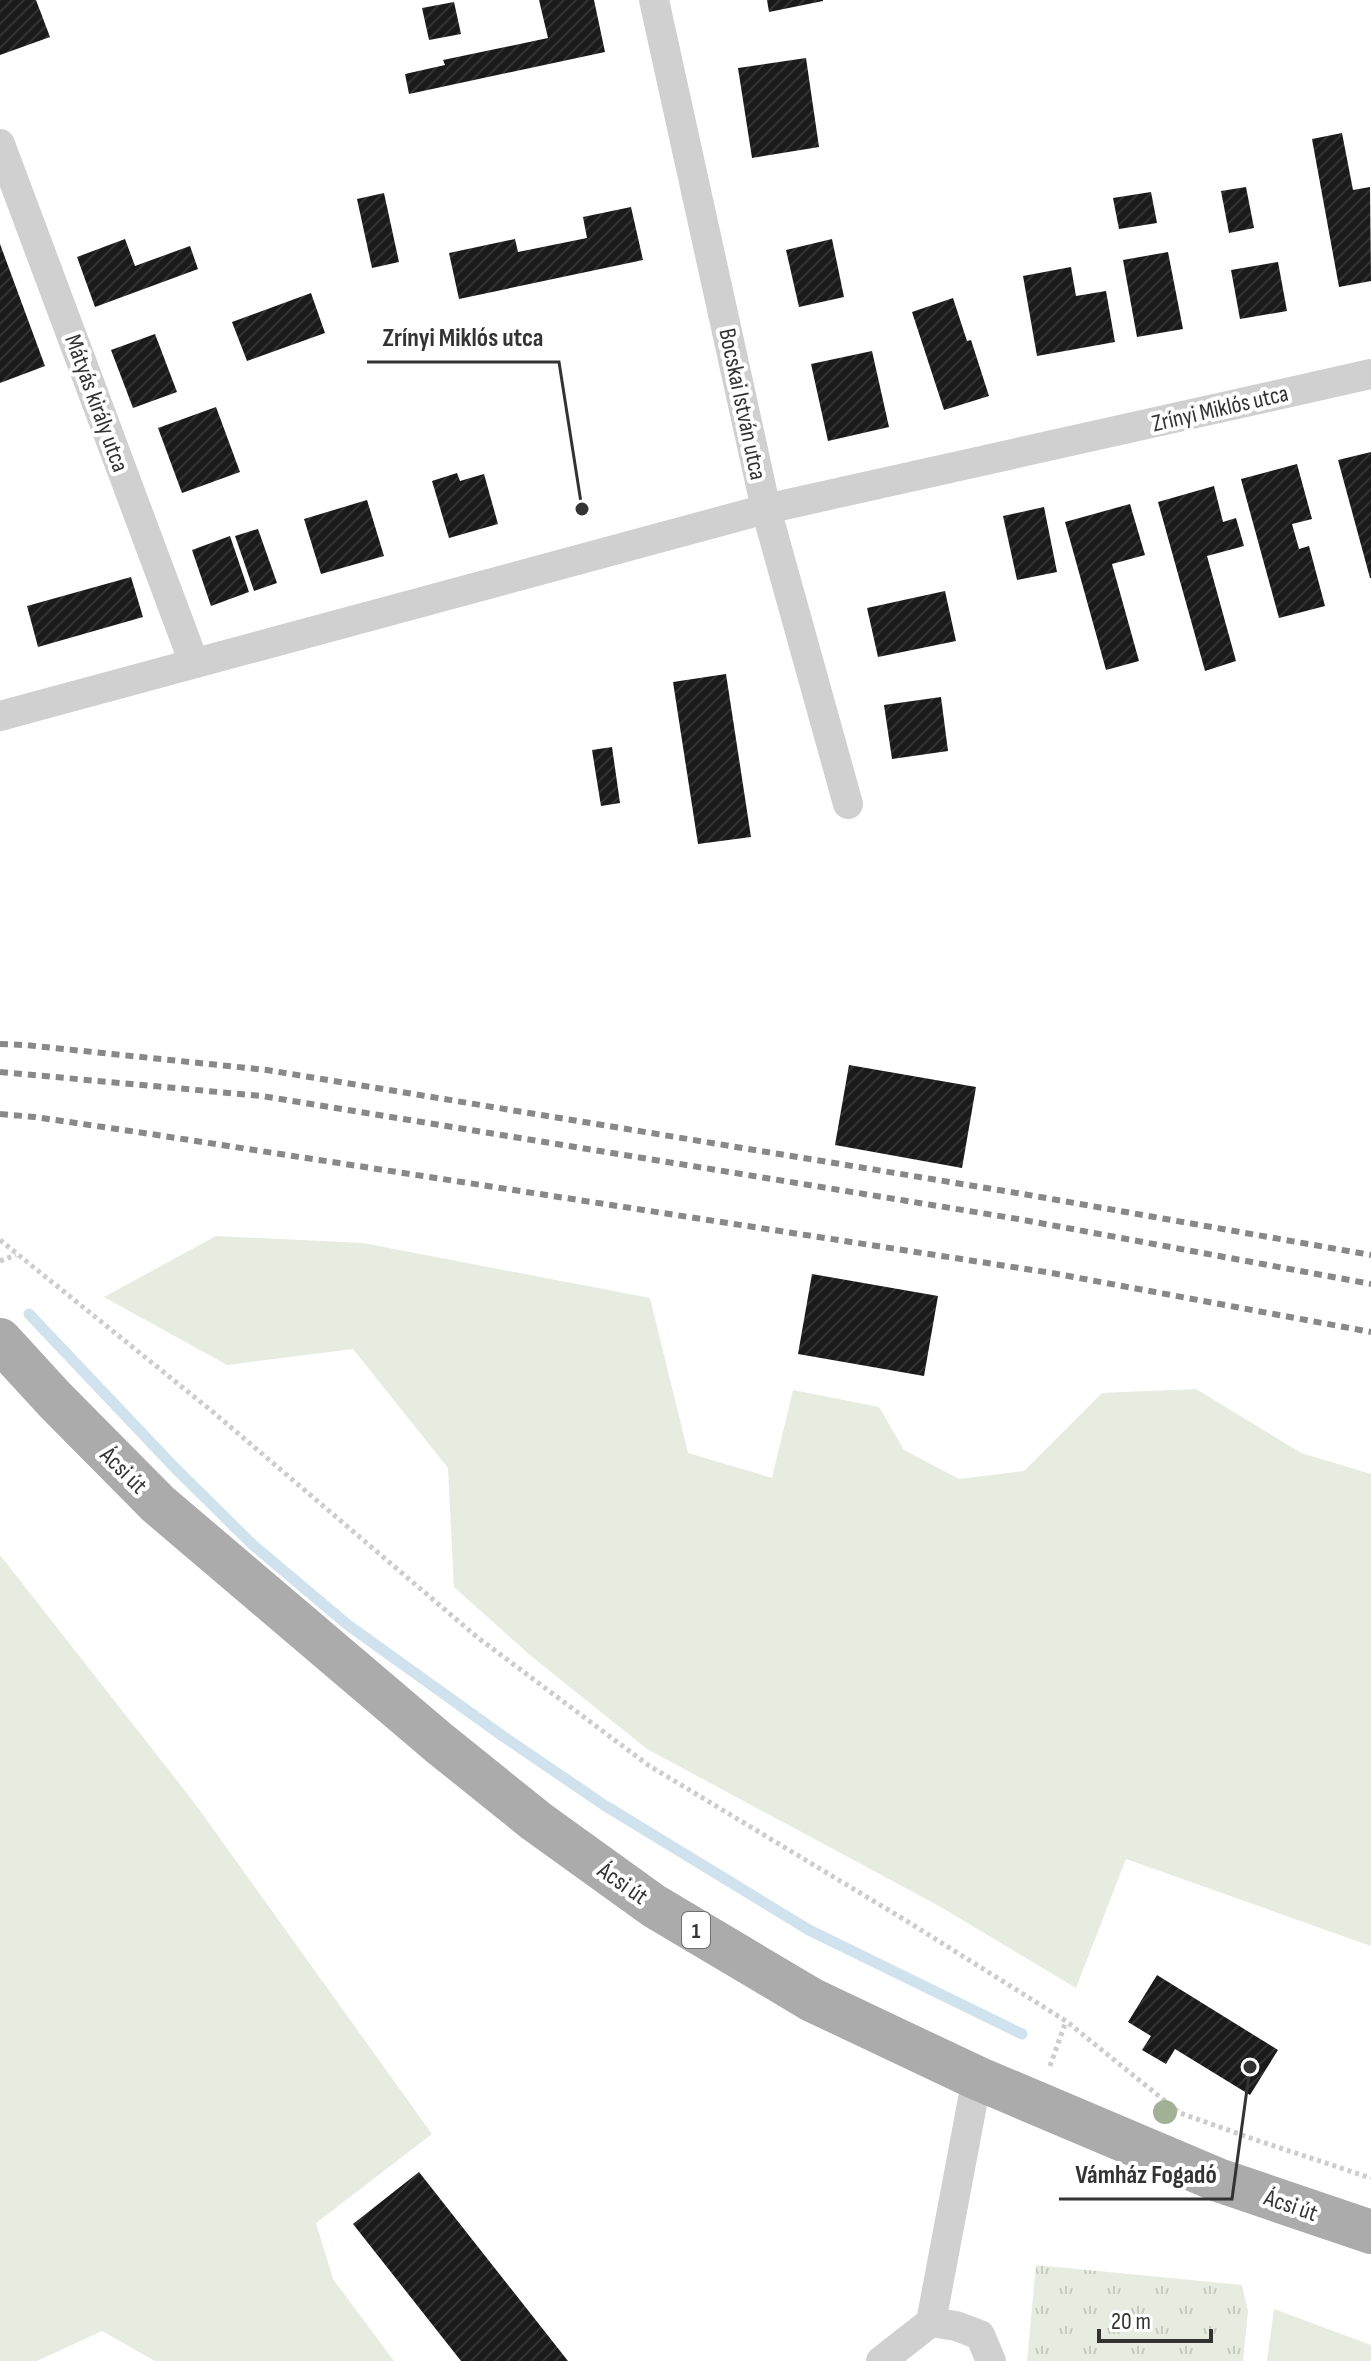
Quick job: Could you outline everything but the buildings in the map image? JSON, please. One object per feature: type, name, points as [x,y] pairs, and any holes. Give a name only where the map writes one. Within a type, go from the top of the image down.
[{"type":"main road","name":"Ácsi út","points":[[0,1340],[158,1504],[439,1743],[536,1821],[654,1906],[812,2000],[977,2078],[1218,2180],[1371,2232]]},
{"type":"street","name":"Bocskai István utca","points":[[654,0],[766,509],[848,804]]},
{"type":"street","name":"Mátyás király utca","points":[[0,144],[194,663]]},
{"type":"street","name":"Zrínyi Miklós utca","points":[[0,716],[766,509],[1371,374]]},
{"type":"street","points":[[881,2361],[931,2322],[977,2078]]},
{"type":"street","points":[[931,2322],[956,2326],[980,2335],[991,2361]]},
{"type":"path","points":[[0,1240],[213,1412],[477,1637],[648,1765],[1066,2021],[1180,2113],[1371,2178]]},
{"type":"path","points":[[0,1261],[16,1255]]},
{"type":"green space","points":[[216,1236],[363,1243],[650,1298],[688,1453],[772,1478],[793,1390],[879,1407],[904,1450],[959,1479],[1024,1471],[1102,1393],[1196,1389],[1301,1453],[1371,1474],[1371,1946],[1126,1859],[1076,1988],[939,1906],[647,1749],[531,1656],[454,1587],[448,1468],[353,1349],[227,1365],[104,1297]]},
{"type":"green space","points":[[0,1555],[193,1801],[432,2134],[316,2223],[333,2279],[394,2361],[155,2361],[102,2331],[37,2361],[0,2361]]},
{"type":"green space","points":[[1036,2265],[1242,2285],[1248,2311],[1243,2361],[1027,2361]]},
{"type":"green space","points":[[1274,2309],[1371,2345],[1371,2361],[1267,2361]]},
{"type":"waterway","points":[[29,1314],[253,1545],[348,1625],[604,1805],[809,1930],[1022,2034]]},
{"type":"railway","points":[[0,1044],[267,1070],[1023,1194],[1371,1255]]},
{"type":"railway","points":[[0,1072],[262,1096],[1018,1219],[1371,1284]]},
{"type":"railway","points":[[0,1114],[144,1133],[1052,1273],[1371,1332]]},
{"type":"place","name":"Zrínyi Miklós utca","points":[[582,509]]},
{"type":"place","name":"Vámház Fogadó","points":[[1250,2067]]}]
